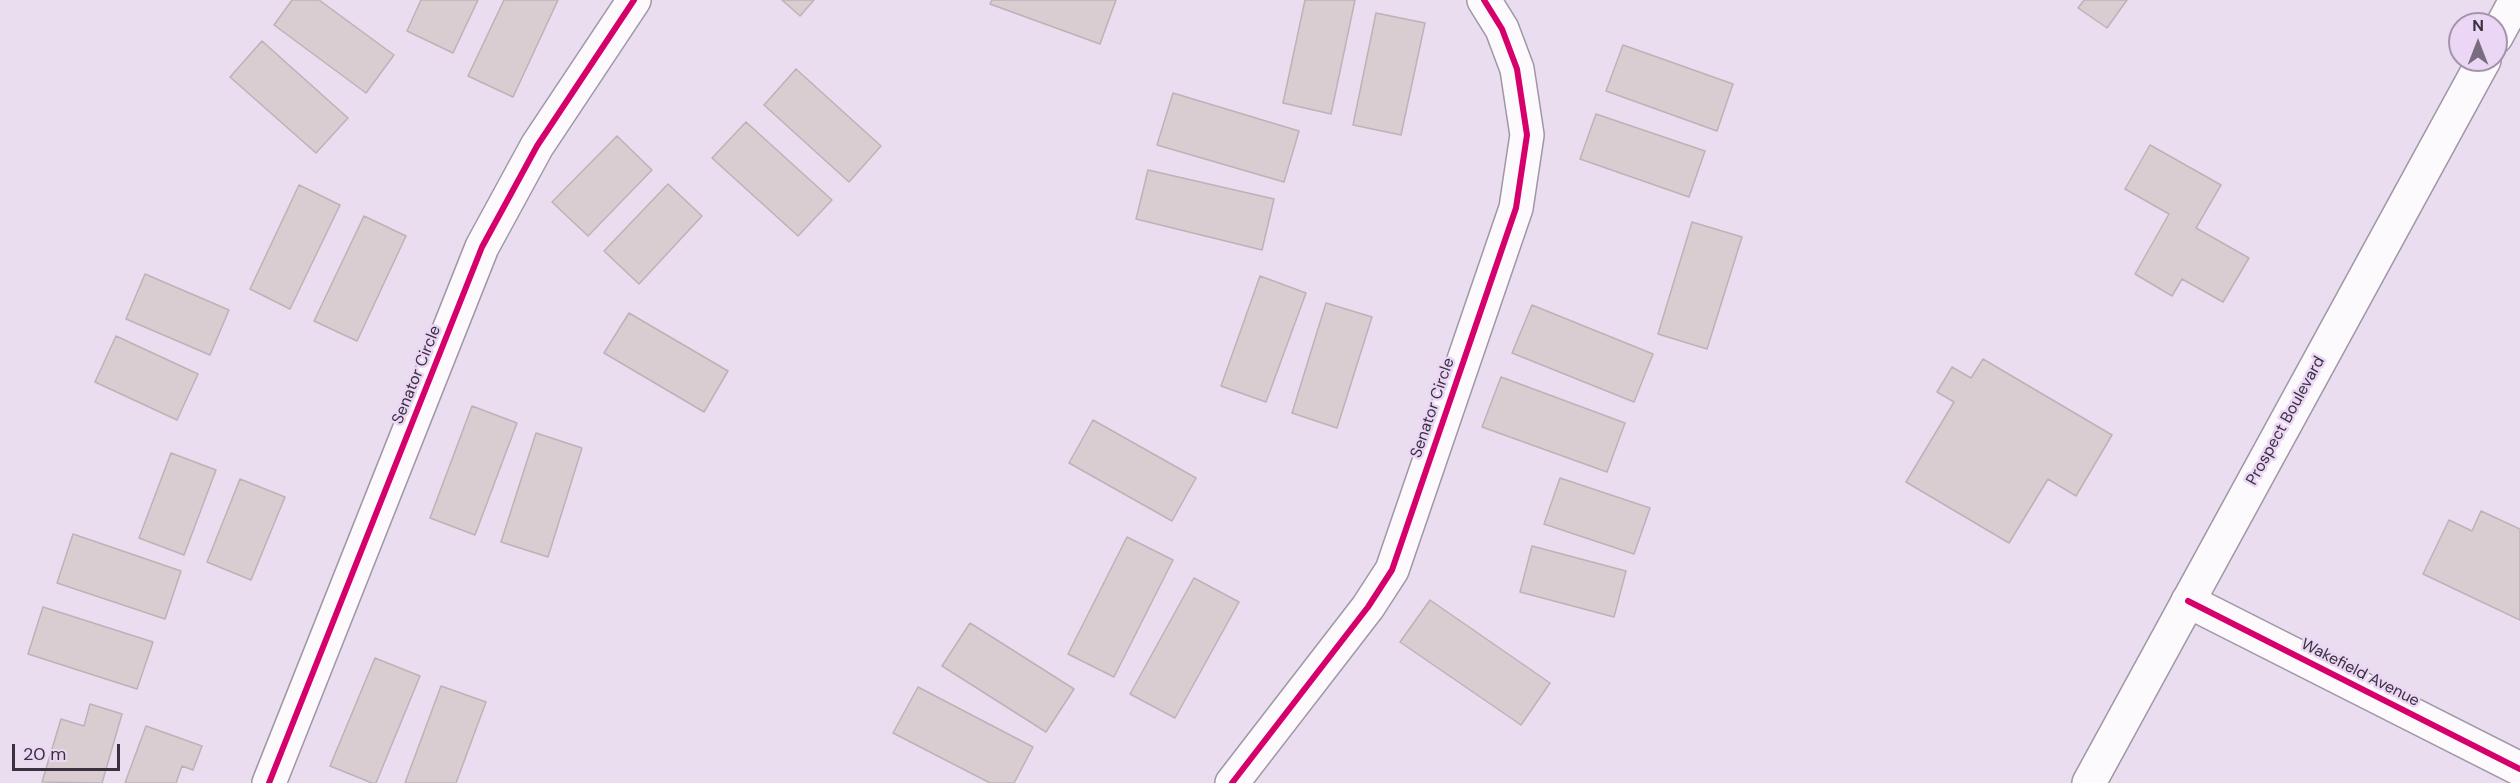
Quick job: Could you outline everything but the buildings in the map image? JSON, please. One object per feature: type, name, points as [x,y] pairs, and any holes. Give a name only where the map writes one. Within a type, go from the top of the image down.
[{"type":"street","name":"Senator Circle","points":[[269,783],[482,247],[537,146],[634,0]]},
{"type":"street","name":"Senator Circle","points":[[1232,783],[1368,607],[1392,570],[1516,208],[1527,135],[1526,124],[1517,69],[1502,29],[1484,0]]},
{"type":"street","points":[[2508,15],[2516,0]]},
{"type":"street","name":"Prospect Boulevard","points":[[2089,783],[2477,72]]},
{"type":"street","name":"Wakefield Avenue","points":[[2188,601],[2520,769]]},
{"type":"cycle path","points":[[269,783],[482,247],[537,146],[634,0]]},
{"type":"cycle path","points":[[1232,783],[1368,607],[1392,570],[1516,208],[1527,135],[1517,69],[1502,29],[1484,0]]},
{"type":"cycle path","points":[[2188,601],[2520,769]]}]
